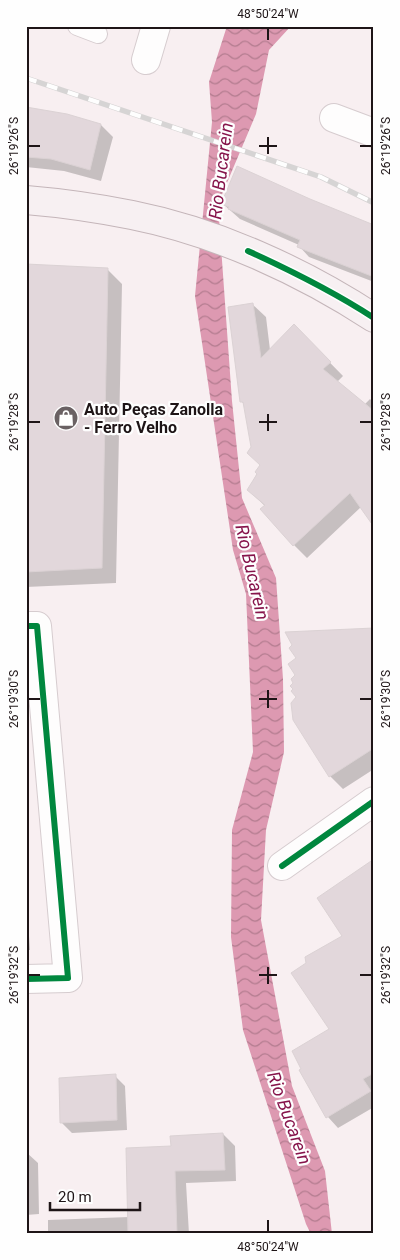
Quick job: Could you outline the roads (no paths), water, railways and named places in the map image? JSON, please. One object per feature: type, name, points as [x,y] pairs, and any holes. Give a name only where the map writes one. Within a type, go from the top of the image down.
[{"type":"main road","points":[[26,200],[68,204],[133,215],[177,226],[248,251],[304,277],[374,318]]},
{"type":"street","points":[[146,60],[156,26]]},
{"type":"street","points":[[334,118],[374,133]]},
{"type":"street","points":[[26,626],[37,626],[68,978],[26,979]]},
{"type":"street","points":[[282,866],[374,800]]},
{"type":"lane","points":[[77,26],[98,34]]},
{"type":"water","name":"Rio Bucarein","points":[[227,26],[291,26],[269,50],[256,114],[218,204],[232,401],[242,498],[276,578],[283,679],[284,752],[266,830],[261,920],[292,1086],[325,1171],[332,1234],[311,1234],[306,1224],[243,1030],[231,937],[232,830],[253,752],[246,594],[233,550],[195,296],[212,122],[209,82]]},
{"type":"railway","points":[[26,78],[321,177],[374,203]]},
{"type":"place","name":"Auto Peças Zanolla - Ferro Velho","points":[[66,418]]}]
